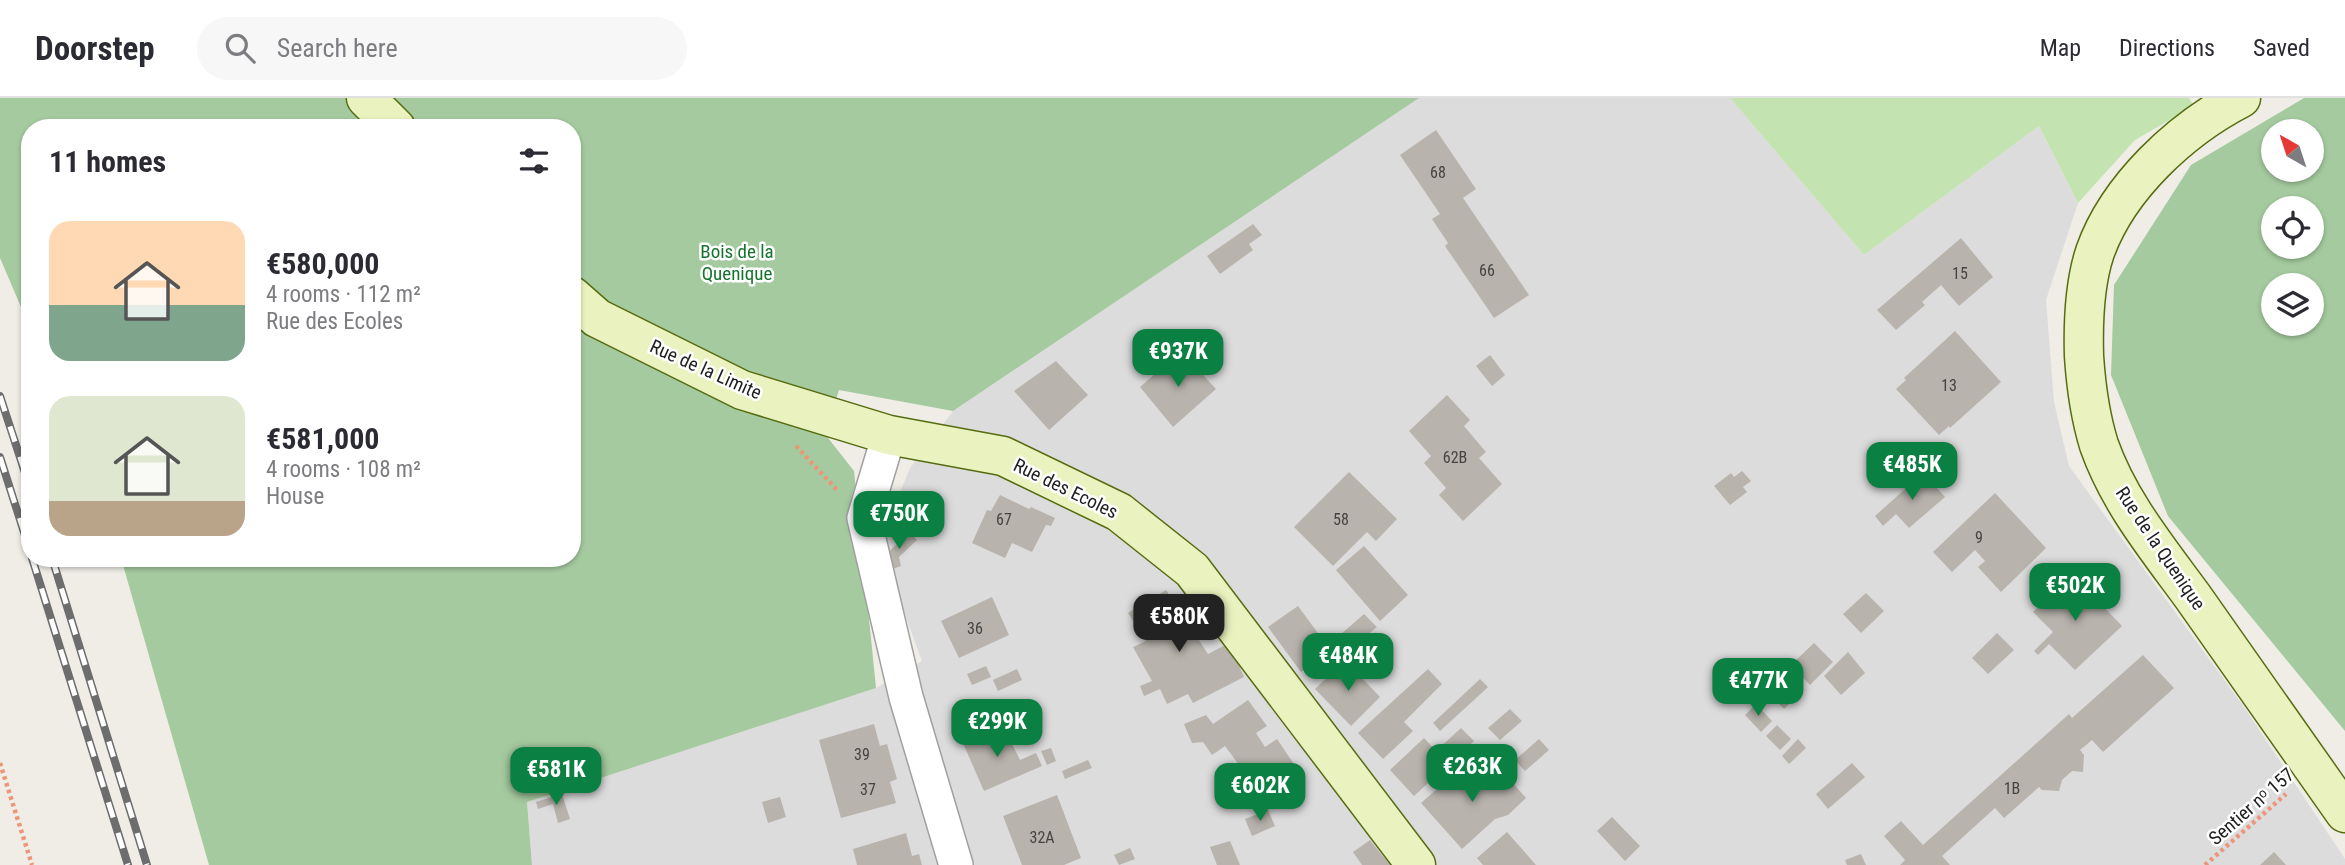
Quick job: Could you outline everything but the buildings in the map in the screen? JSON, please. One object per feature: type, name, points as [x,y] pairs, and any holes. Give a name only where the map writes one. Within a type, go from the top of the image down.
[{"type":"street","points":[[366,98],[387,119]]},
{"type":"street","name":"Rue de la Quenique","points":[[2241,98],[2199,125],[2171,148],[2142,176],[2110,219],[2095,253],[2083,318],[2086,387],[2099,445],[2131,510],[2345,813]]},
{"type":"street","name":"Rue de la Limite","points":[[581,304],[597,318],[742,390],[889,435]]},
{"type":"street","points":[[889,435],[864,518],[906,696],[956,865]]},
{"type":"street","name":"Rue des Ecoles","points":[[889,435],[1003,456],[1119,512],[1192,570],[1416,865]]},
{"type":"path","points":[[789,439],[864,518]]},
{"type":"path","points":[[0,763],[32,865]]},
{"type":"path","name":"Sentier nᵒ 157","points":[[2206,865],[2315,769]]},
{"type":"shaded area","points":[[1419,98],[1730,98],[1864,255],[2039,126],[2078,203],[2046,300],[2054,402],[2069,466],[2244,707],[2345,859],[2345,865],[532,865],[527,802],[876,688],[922,661],[879,543],[910,468],[953,411]]},
{"type":"green space","name":"Bois de la Quenique","points":[[0,98],[1419,98],[953,411],[839,390],[825,434],[854,471],[876,688],[527,802],[532,865],[209,865],[124,567],[581,567],[581,119],[21,119],[21,307],[0,258]]},
{"type":"green space","points":[[1730,98],[2189,98],[2194,106],[2135,140],[2078,203],[2039,126],[1864,255]]},
{"type":"green space","points":[[2304,98],[2345,98],[2345,731],[2168,516],[2111,375],[2114,285],[2191,165],[2261,123],[2261,182],[2324,182],[2324,119],[2269,119]]},
{"type":"railway","points":[[0,396],[21,460]]},
{"type":"railway","points":[[0,457],[21,523]]},
{"type":"railway","points":[[35,567],[128,865]]},
{"type":"railway","points":[[55,567],[147,865]]}]
